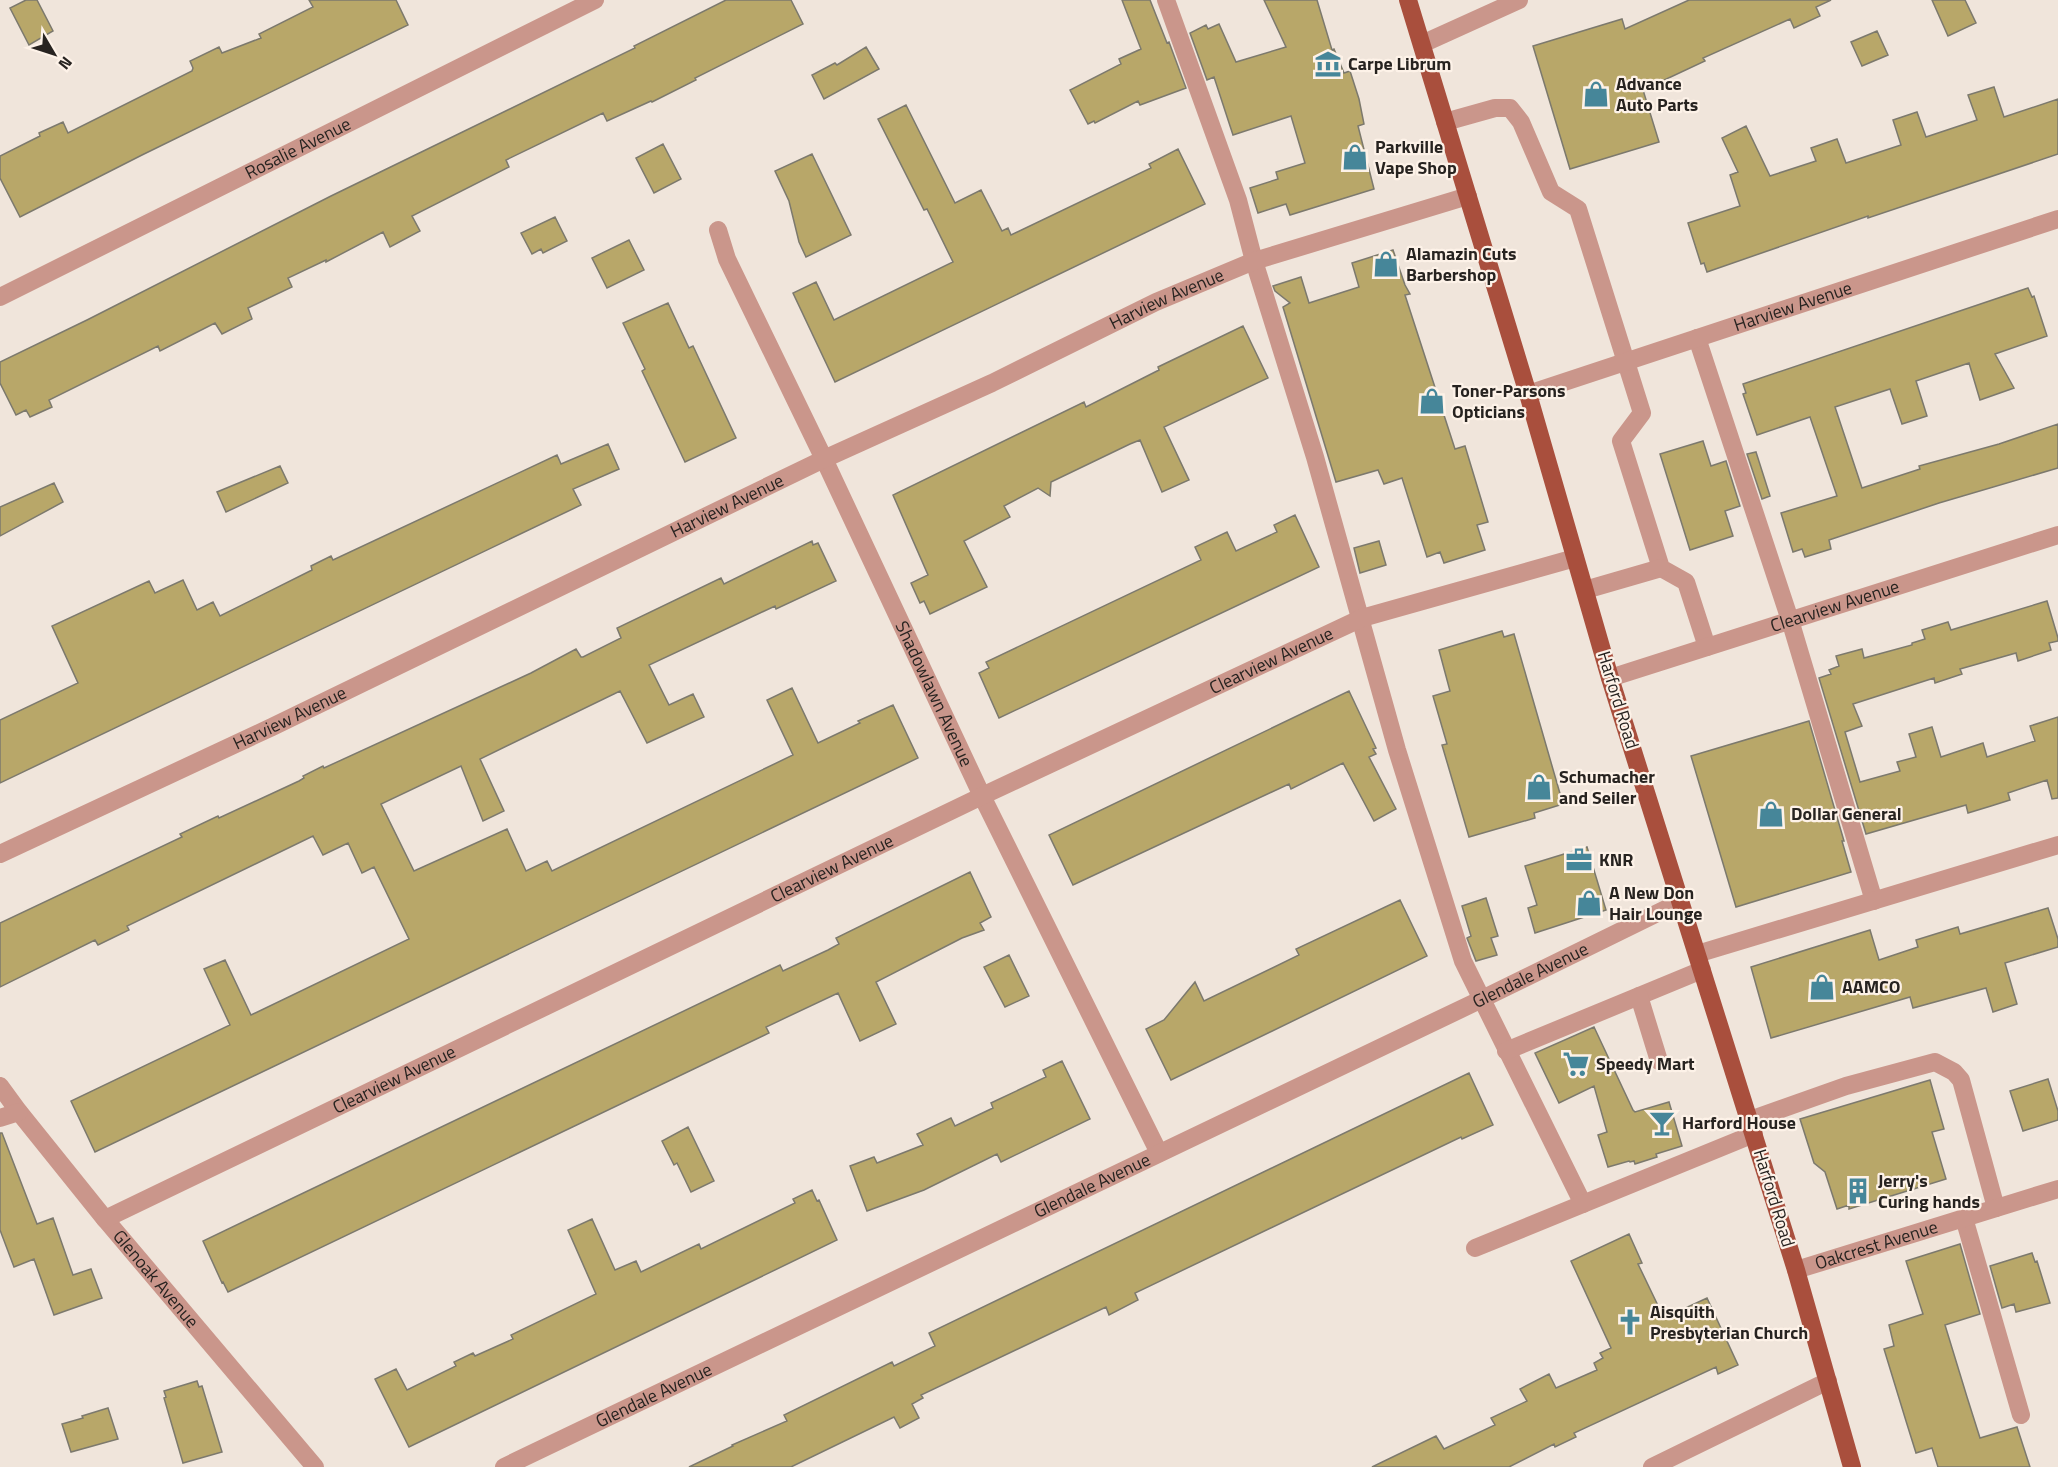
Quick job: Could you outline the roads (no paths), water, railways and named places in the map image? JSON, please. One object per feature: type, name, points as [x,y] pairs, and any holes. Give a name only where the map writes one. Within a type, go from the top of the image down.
[{"type":"main road","name":"Harford Road","points":[[1408,0],[1528,394],[1610,678],[1796,1270],[1852,1467]]},
{"type":"street","name":"Rosalie Avenue","points":[[0,297],[596,0]]},
{"type":"street","points":[[1166,0],[1238,200],[1254,261],[1362,618],[1397,750],[1463,961],[1583,1203]]},
{"type":"street","points":[[1422,44],[1519,0]]},
{"type":"street","points":[[1446,122],[1495,108],[1510,108],[1521,122],[1551,192],[1578,209],[1642,413],[1621,441],[1661,568],[1686,582],[1707,647]]},
{"type":"street","name":"Harview Avenue","points":[[0,854],[272,727],[824,459],[992,383],[1156,302],[1254,261],[1468,196]]},
{"type":"street","name":"Harview Avenue","points":[[1528,394],[2058,219]]},
{"type":"street","name":"Shadowlawn Avenue","points":[[718,230],[727,259],[824,459],[982,796],[1159,1153]]},
{"type":"street","points":[[1697,338],[1790,620],[1874,901]]},
{"type":"street","name":"Clearview Avenue","points":[[1610,678],[2058,535]]},
{"type":"street","name":"Clearview Avenue","points":[[105,1219],[982,796],[1362,618],[1575,558]]},
{"type":"street","points":[[1585,590],[1661,568]]},
{"type":"street","points":[[1506,1051],[1639,996],[1700,962],[1874,901],[2058,845]]},
{"type":"street","name":"Glendale Avenue","points":[[504,1467],[1680,902]]},
{"type":"street","points":[[1639,996],[1659,1061]]},
{"type":"street","points":[[1475,1248],[1583,1203],[1846,1086],[1935,1062],[1954,1072],[1961,1080],[1995,1208]]},
{"type":"street","name":"Glenoak Avenue","points":[[0,1086],[18,1112],[105,1219],[315,1467]]},
{"type":"street","points":[[0,1118],[18,1112]]},
{"type":"street","name":"Oakcrest Avenue","points":[[1796,1270],[2058,1189]]},
{"type":"street","points":[[1964,1218],[2021,1415]]},
{"type":"street","points":[[1652,1467],[1828,1381]]},
{"type":"place","name":"Carpe Librum","points":[[1328,64]]},
{"type":"place","name":"Advance Auto Parts","points":[[1596,94]]},
{"type":"place","name":"Parkville Vape Shop","points":[[1355,157]]},
{"type":"place","name":"Alamazin Cuts Barbershop","points":[[1386,264]]},
{"type":"place","name":"Toner-Parsons Opticians","points":[[1432,401]]},
{"type":"place","name":"Schumacher and Seiler","points":[[1539,787]]},
{"type":"place","name":"Dollar General","points":[[1771,814]]},
{"type":"place","name":"KNR","points":[[1579,860]]},
{"type":"place","name":"A New Don Hair Lounge","points":[[1589,903]]},
{"type":"place","name":"AAMCO","points":[[1822,987]]},
{"type":"place","name":"Speedy Mart","points":[[1576,1064]]},
{"type":"place","name":"Harford House","points":[[1662,1123]]},
{"type":"place","name":"Jerry's Curing hands","points":[[1858,1191]]},
{"type":"place","name":"Aisquith Presbyterian Church","points":[[1630,1322]]}]
